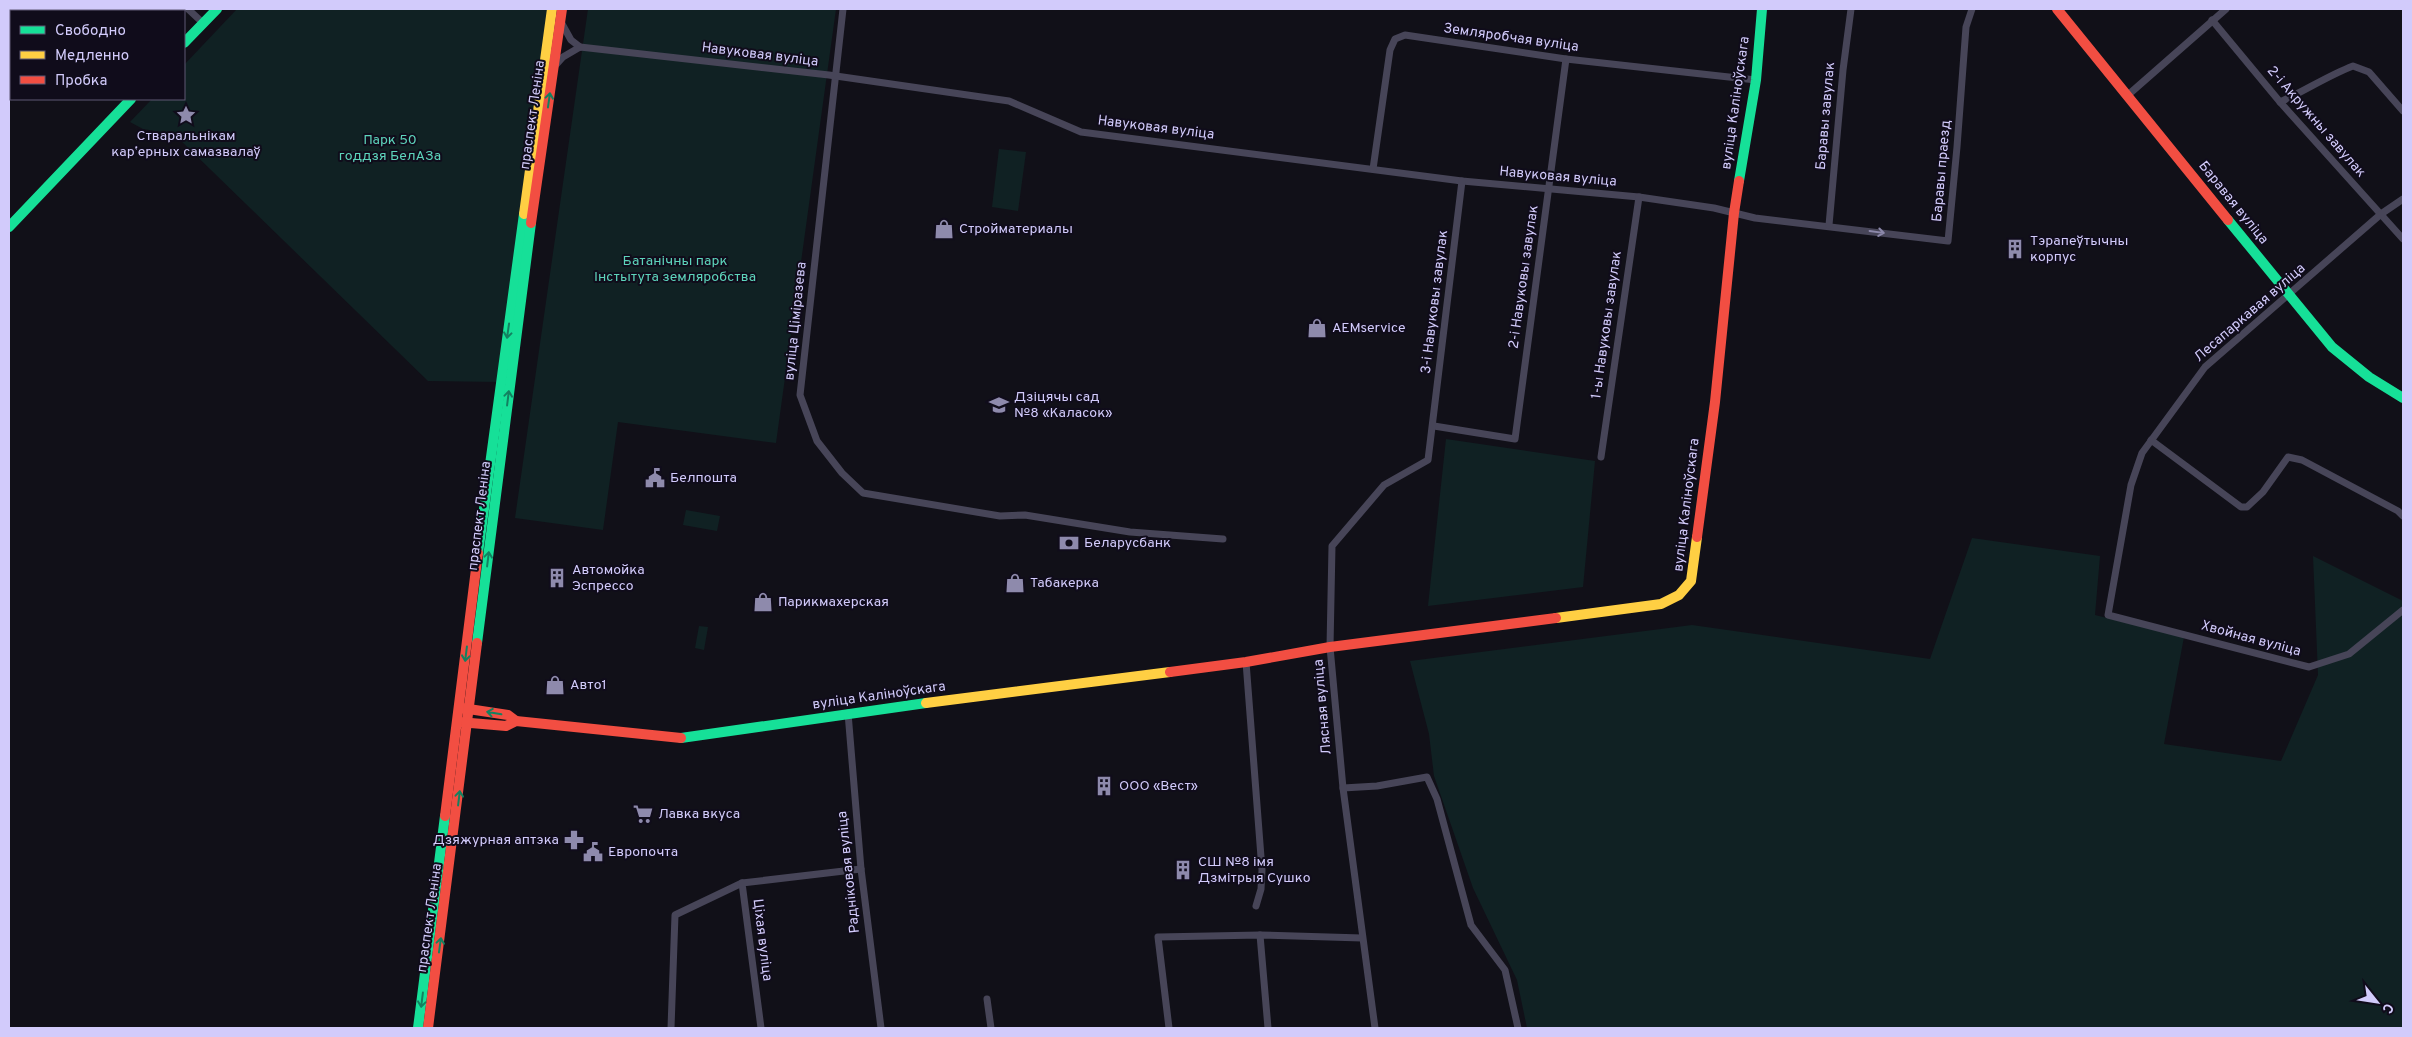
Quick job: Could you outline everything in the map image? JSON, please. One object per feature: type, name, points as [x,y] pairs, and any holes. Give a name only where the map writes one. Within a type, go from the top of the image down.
[{"type":"street","points":[[188,9],[203,23]]},
{"type":"street","points":[[185,42],[217,9]]},
{"type":"street","name":"праспект Леніна","points":[[465,708],[490,463],[552,9]]},
{"type":"street","name":"праспект Леніна","points":[[418,1028],[508,404],[562,9]]},
{"type":"street","name":"вуліца Ціміразева","points":[[843,9],[834,76],[800,395],[817,441],[842,473],[863,493],[1000,516],[1025,516],[1130,532],[1223,539]]},
{"type":"street","name":"вуліца Каліноўскага","points":[[465,708],[508,715],[516,721],[680,738],[706,736],[848,713],[1246,662],[1330,647],[1661,604],[1679,595],[1691,581],[1715,402],[1734,213],[1756,80],[1762,9]]},
{"type":"street","name":"Баравы завулак","points":[[1828,225],[1851,9]]},
{"type":"street","name":"Баравы праезд","points":[[1734,213],[1755,218],[1828,225],[1948,241],[1958,147],[1966,27],[1972,9]]},
{"type":"street","name":"Баравая вуліца","points":[[2057,9],[2332,347],[2369,377],[2403,398]]},
{"type":"street","points":[[2128,96],[2226,9]]},
{"type":"street","points":[[554,67],[563,57],[580,47],[566,33],[561,20]]},
{"type":"street","name":"2-і Акружны завулак","points":[[2212,20],[2280,102],[2403,239]]},
{"type":"street","name":"Земляробчая вуліца","points":[[1373,169],[1390,50],[1395,39],[1405,35],[1566,59],[1756,80]]},
{"type":"street","name":"Навуковая вуліца","points":[[580,47],[834,76],[1009,101],[1081,132],[1462,181],[1639,197],[1714,208],[1734,213]]},
{"type":"street","name":"2-і Навуковы завулак","points":[[1434,426],[1515,439],[1566,59]]},
{"type":"street","points":[[2280,102],[2300,93],[2322,79],[2353,66],[2369,72],[2403,111]]},
{"type":"street","points":[[9,227],[130,100]]},
{"type":"street","name":"3-і Навуковы завулак","points":[[1434,426],[1462,181]]},
{"type":"street","name":"1-ы Навуковы завулак","points":[[1602,457],[1639,197]]},
{"type":"street","name":"Лесапаркавая вуліца","points":[[2108,614],[2131,485],[2142,453],[2151,440],[2205,367],[2382,214],[2403,199]]},
{"type":"street","name":"Лясная вуліца","points":[[1375,1028],[1343,788],[1330,647],[1332,546],[1384,485],[1428,460],[1434,426]]},
{"type":"street","points":[[2151,440],[2241,507],[2247,507],[2263,492],[2288,457],[2302,460],[2398,511],[2403,516]]},
{"type":"street","name":"Хвойная вуліца","points":[[2108,614],[2310,667],[2349,654],[2403,610]]},
{"type":"street","points":[[1246,662],[1262,870],[1261,889],[1256,906]]},
{"type":"street","name":"Радніковая вуліца","points":[[848,713],[861,869],[881,1028]]},
{"type":"street","name":"вуліца Каліноўскага","points":[[463,722],[506,726],[516,721]]},
{"type":"street","name":"праспект Леніна","points":[[428,1028],[463,722]]},
{"type":"street","points":[[1343,788],[1377,786],[1427,777],[1437,799],[1471,925],[1505,970],[1518,1028]]},
{"type":"street","name":"Ціхая вуліца","points":[[761,1028],[742,883],[861,869]]},
{"type":"street","points":[[671,1028],[675,915],[742,883]]},
{"type":"street","points":[[1260,935],[1268,1028]]},
{"type":"street","points":[[1169,1028],[1158,936],[1260,935],[1362,938]]},
{"type":"street","points":[[987,999],[991,1028]]},
{"type":"green space","name":"Парк 50 годдзя БелАЗа","points":[[237,9],[548,9],[501,382],[428,381],[174,134],[143,129],[130,122],[151,100],[185,100],[185,64]]},
{"type":"green space","name":"Батанічны парк Інстытута земляробства","points":[[588,9],[836,9],[776,443],[618,422],[603,530],[515,518]]},
{"type":"green space","points":[[999,149],[1026,152],[1018,211],[992,207]]},
{"type":"green space","points":[[1446,439],[1595,461],[1583,587],[1428,606]]},
{"type":"green space","points":[[686,510],[720,516],[717,531],[683,525]]},
{"type":"green space","points":[[1972,538],[2100,556],[2095,615],[2184,637],[2164,744],[2281,761],[2318,675],[2313,556],[2403,601],[2403,1028],[1527,1028],[1517,980],[1473,888],[1434,776],[1429,734],[1410,661],[1692,625],[1930,659]]},
{"type":"green space","points":[[699,626],[708,627],[704,650],[695,648]]},
{"type":"traffic: fast","points":[[185,42],[217,9]]},
{"type":"traffic: fast","points":[[1739,181],[1756,80],[1762,9]]},
{"type":"traffic: fast","points":[[9,227],[130,100]]},
{"type":"traffic: fast","points":[[478,553],[524,214]]},
{"type":"traffic: fast","points":[[2228,220],[2332,347],[2369,377],[2403,398]]},
{"type":"traffic: fast","points":[[477,643],[531,223]]},
{"type":"traffic: fast","points":[[681,738],[926,703]]},
{"type":"traffic: fast","points":[[418,1028],[445,816]]},
{"type":"traffic: slow","points":[[524,214],[552,9]]},
{"type":"traffic: slow","points":[[1556,618],[1661,604],[1679,595],[1691,581],[1697,537]]},
{"type":"traffic: slow","points":[[926,703],[1170,672]]},
{"type":"traffic: jam","points":[[531,223],[562,9]]},
{"type":"traffic: jam","points":[[2057,9],[2228,220]]},
{"type":"traffic: jam","points":[[1697,537],[1715,402],[1734,213],[1739,181]]},
{"type":"traffic: jam","points":[[445,816],[478,553]]},
{"type":"traffic: jam","points":[[1170,672],[1246,662],[1330,647],[1556,618]]},
{"type":"traffic: jam","points":[[428,1028],[477,643]]},
{"type":"traffic: jam","points":[[462,708],[508,715],[516,721]]},
{"type":"traffic: jam","points":[[459,722],[506,726],[516,721],[681,738]]},
{"type":"place","name":"Стваральнікам карʼерных самазвалаў","points":[[186,115]]},
{"type":"place","name":"Стройматериалы","points":[[944,229]]},
{"type":"place","name":"Тэрапеўтычны корпус","points":[[2015,249]]},
{"type":"place","name":"AEMservice","points":[[1317,328]]},
{"type":"place","name":"Дзіцячы сад №8 «Каласок»","points":[[999,405]]},
{"type":"place","name":"Белпошта","points":[[655,478]]},
{"type":"place","name":"Беларусбанк","points":[[1069,543]]},
{"type":"place","name":"Автомойка Эспрессо","points":[[557,578]]},
{"type":"place","name":"Табакерка","points":[[1015,583]]},
{"type":"place","name":"Парикмахерская","points":[[763,602]]},
{"type":"place","name":"Авто1","points":[[555,685]]},
{"type":"place","name":"ООО «Вест»","points":[[1104,786]]},
{"type":"place","name":"Лавка вкуса","points":[[643,814]]},
{"type":"place","name":"Дзяжурная аптэка","points":[[574,840]]},
{"type":"place","name":"Европочта","points":[[593,852]]},
{"type":"place","name":"СШ №8 імя Дзмітрыя Сушко","points":[[1183,870]]}]
